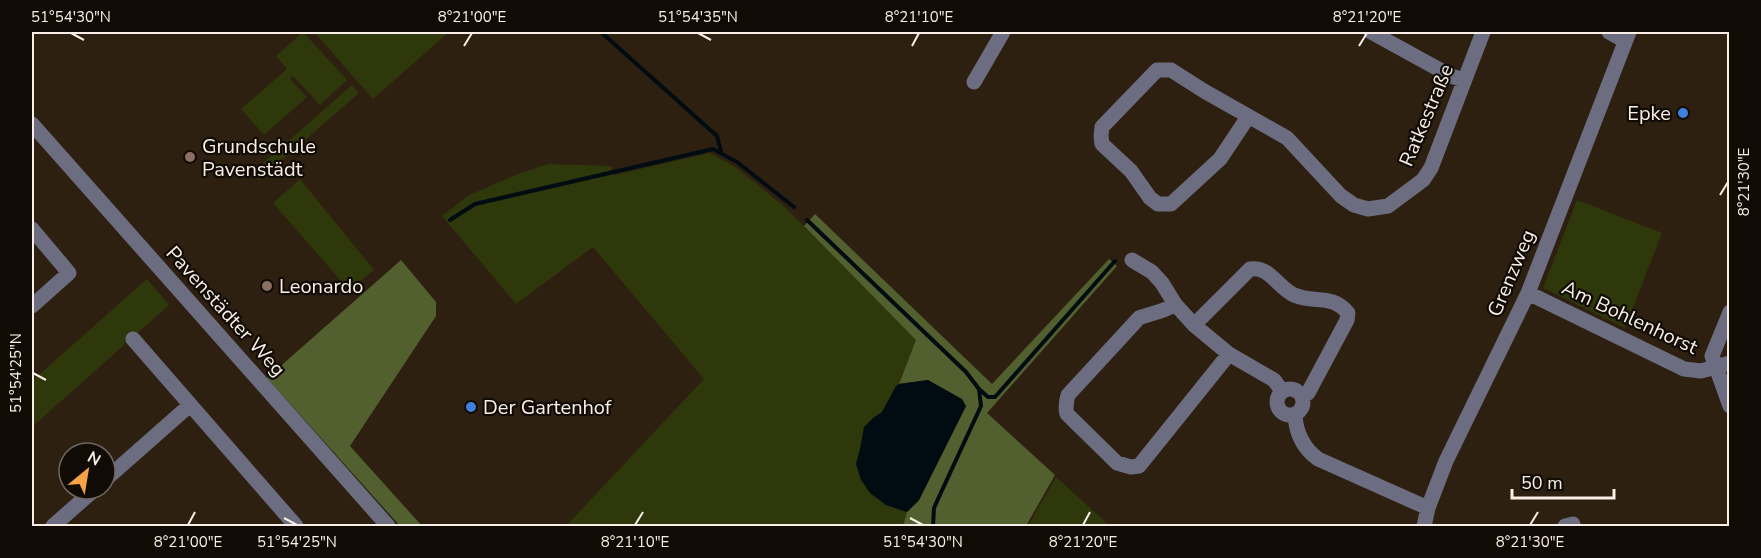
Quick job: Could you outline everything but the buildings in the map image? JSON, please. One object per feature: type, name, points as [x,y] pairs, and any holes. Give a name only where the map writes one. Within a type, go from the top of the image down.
[{"type":"street","points":[[974,82],[1003,32]]},
{"type":"street","points":[[1371,32],[1451,76],[1464,80]]},
{"type":"street","name":"Ratkestraße","points":[[1248,117],[1220,159],[1171,204],[1158,204],[1150,198],[1131,171],[1102,144],[1102,127],[1157,70],[1171,70],[1287,138],[1341,196],[1354,205],[1368,208],[1388,206],[1423,180],[1431,168],[1483,32]]},
{"type":"street","points":[[1609,32],[1627,36]]},
{"type":"street","name":"Grenzweg","points":[[1424,526],[1428,508],[1446,461],[1528,293],[1627,36]]},
{"type":"street","name":"Pavenstädter Weg","points":[[32,124],[388,526]]},
{"type":"street","points":[[32,229],[69,273],[32,306]]},
{"type":"street","points":[[1132,260],[1152,272],[1175,304],[1194,325],[1229,354],[1274,380],[1282,391]]},
{"type":"street","points":[[1194,325],[1250,269],[1264,270],[1283,287],[1303,298],[1341,304],[1348,313],[1347,320],[1308,393],[1302,396]]},
{"type":"street","name":"Am Bohlenhorst","points":[[1528,293],[1684,369],[1701,371],[1723,365]]},
{"type":"street","points":[[1175,304],[1168,309],[1139,318],[1068,395],[1065,407],[1067,414],[1117,463],[1131,467],[1139,466],[1229,354]]},
{"type":"street","name":"Am Bohlenhorst","points":[[1730,312],[1712,356],[1723,365],[1730,406]]},
{"type":"street","points":[[133,339],[296,526]]},
{"type":"street","points":[[1295,415],[1285,414],[1278,408],[1277,399],[1282,391],[1290,388],[1297,390],[1302,396],[1303,407],[1295,415],[1296,427],[1309,452],[1318,459],[1428,508]]},
{"type":"street","points":[[117,469],[189,405]]},
{"type":"street","points":[[53,526],[81,501]]},
{"type":"green space","points":[[303,32],[347,80],[320,105],[293,76],[290,79],[307,97],[264,135],[241,109],[287,69],[276,56]]},
{"type":"green space","points":[[314,32],[449,32],[373,99]]},
{"type":"green space","points":[[352,85],[359,93],[259,180],[253,172]]},
{"type":"green space","points":[[710,153],[734,166],[785,207],[917,340],[899,384],[882,412],[873,418],[856,464],[886,505],[907,512],[903,526],[566,526],[704,379],[593,247],[516,304],[442,216],[469,195],[548,164],[611,166],[614,175]]},
{"type":"green space","points":[[300,179],[374,270],[349,290],[273,203]]},
{"type":"green space","points":[[1577,200],[1662,233],[1625,328],[1543,288]]},
{"type":"green space","points":[[815,214],[992,384],[1109,259],[1117,266],[987,413],[1055,475],[1026,526],[903,526],[907,512],[919,500],[966,406],[928,380],[899,384],[916,340],[804,226]]},
{"type":"green space","points":[[401,260],[436,302],[436,316],[350,446],[422,526],[400,526],[267,378]]},
{"type":"green space","points":[[147,279],[169,305],[32,427],[32,381]]},
{"type":"green space","points":[[1056,477],[1110,526],[1028,526]]},
{"type":"shaded area","points":[[928,380],[962,399],[966,406],[919,500],[907,512],[886,505],[870,493],[861,480],[856,464],[864,427],[882,412],[896,386]]},
{"type":"waterway","points":[[602,33],[717,136],[721,151]]},
{"type":"waterway","points":[[450,220],[475,204],[713,149],[737,162],[794,207]]},
{"type":"waterway","points":[[807,220],[966,372],[979,389],[981,406],[934,508],[933,526]]},
{"type":"waterway","points":[[979,389],[988,397],[995,397],[1115,261]]},
{"type":"place","name":"Epke","points":[[1683,113]]},
{"type":"place","name":"Grundschule Pavenstädt","points":[[190,157]]},
{"type":"place","name":"Leonardo","points":[[267,286]]},
{"type":"place","name":"Der Gartenhof","points":[[471,407]]}]
